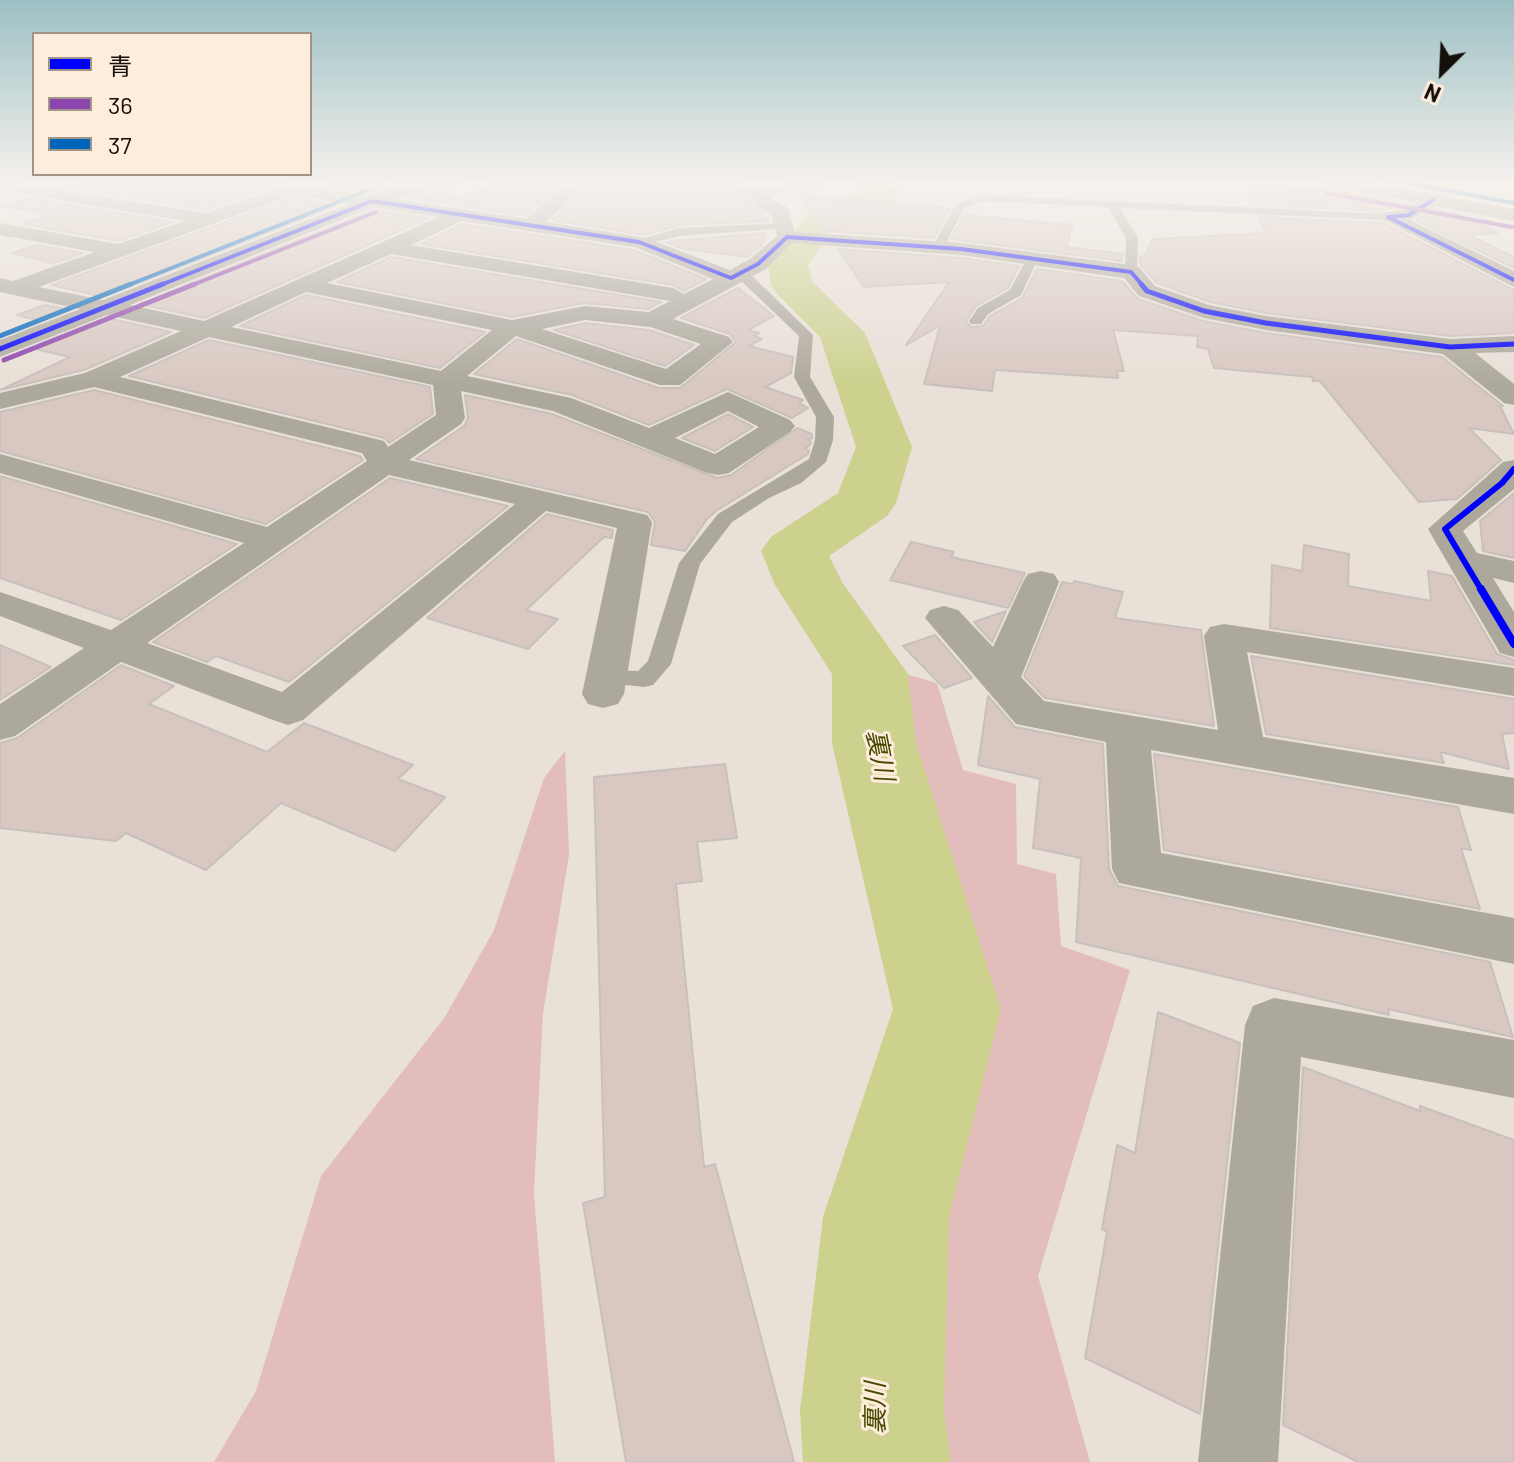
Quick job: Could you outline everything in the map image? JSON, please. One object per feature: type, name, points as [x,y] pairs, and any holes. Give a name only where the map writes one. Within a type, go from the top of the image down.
[{"type":"street","points":[[115,249],[119,250]]},
{"type":"street","points":[[0,349],[250,249]]},
{"type":"street","points":[[0,401],[94,379],[382,249]]},
{"type":"street","points":[[400,249],[693,298]]},
{"type":"street","points":[[657,249],[736,276]]},
{"type":"street","points":[[653,320],[758,264],[771,249]]},
{"type":"street","points":[[948,249],[1131,272],[1147,291],[1204,311],[1266,323],[1450,347],[1514,344]]},
{"type":"street","points":[[1452,249],[1514,280]]},
{"type":"street","points":[[4,289],[119,250]]},
{"type":"street","points":[[303,285],[512,327],[670,379],[720,342],[653,320],[585,313],[512,327],[446,380]]},
{"type":"street","points":[[4,289],[104,307],[561,404],[650,439]]},
{"type":"street","points":[[1450,347],[1514,397]]},
{"type":"street","points":[[94,379],[373,447],[384,464],[635,522],[605,685]]},
{"type":"street","points":[[0,725],[451,418],[446,380]]},
{"type":"street","points":[[0,463],[273,540]]},
{"type":"street","points":[[1510,479],[1445,529],[1514,644]]},
{"type":"street","points":[[0,603],[288,710],[540,500]]},
{"type":"street","points":[[1465,561],[1514,572]]},
{"type":"street","points":[[999,679],[1041,582]]},
{"type":"street","points":[[944,618],[1031,714],[1514,796]]},
{"type":"street","points":[[1243,749],[1224,636],[1514,682]]},
{"type":"street","points":[[1127,729],[1137,869],[1514,941]]},
{"type":"street","points":[[1238,1462],[1274,1025],[1514,1069]]},
{"type":"lane","points":[[1131,272],[1132,249]]},
{"type":"lane","points":[[976,321],[983,311],[1016,292],[1032,259]]},
{"type":"lane","points":[[605,685],[644,679],[659,664],[690,563],[725,518],[762,494],[794,479],[817,462],[824,440],[825,417],[802,377],[806,335],[736,276]]},
{"type":"shaded area","points":[[892,670],[937,683],[963,770],[1016,784],[1017,864],[1056,874],[1061,946],[1130,970],[1038,1276],[1090,1462],[901,1462],[895,1416],[924,1217],[966,1013],[950,912],[898,763]]},
{"type":"shaded area","points":[[565,751],[569,855],[543,1013],[534,1193],[555,1462],[214,1462],[256,1391],[321,1176],[445,1017],[494,930],[544,778]]},
{"type":"building","points":[[23,249],[61,249],[83,253],[54,263],[12,253]]},
{"type":"building","points":[[151,249],[225,249],[103,297],[52,285]]},
{"type":"building","points":[[276,249],[358,249],[204,318],[140,304]]},
{"type":"building","points":[[453,249],[629,249],[706,279],[684,291],[673,285]]},
{"type":"building","points":[[686,249],[757,249],[747,257]]},
{"type":"building","points":[[838,249],[961,258],[1019,266],[1008,288],[976,306],[966,321],[971,327],[983,326],[990,316],[1022,298],[1037,269],[1122,281],[1138,299],[1203,321],[1266,333],[1442,357],[1503,406],[1500,406],[1514,434],[1469,428],[1501,460],[1457,499],[1419,502],[1320,381],[1313,381],[1312,377],[1214,368],[1208,349],[1197,347],[1198,336],[1113,330],[1124,371],[1117,371],[1118,378],[995,370],[992,391],[924,384],[940,326],[906,345],[949,282],[864,287]]},
{"type":"building","points":[[1030,249],[1084,249],[1123,254],[1122,261]]},
{"type":"building","points":[[1148,249],[1434,249],[1514,290],[1514,333],[1450,336],[1266,313],[1210,302],[1157,283],[1140,264],[1140,256],[1144,257]]},
{"type":"building","points":[[1476,249],[1498,249],[1514,257],[1514,268]]},
{"type":"building","points":[[391,257],[661,302],[648,309],[584,303],[512,317],[337,282]]},
{"type":"building","points":[[738,288],[774,316],[748,330],[759,333],[754,336],[762,339],[749,346],[793,357],[791,373],[765,387],[803,400],[799,403],[808,408],[792,418],[727,389],[649,425],[572,395],[474,374],[517,339],[659,388],[680,388],[736,342],[730,334],[681,318]]},
{"type":"building","points":[[306,295],[485,332],[440,368],[240,326]]},
{"type":"building","points":[[45,305],[70,310],[40,321],[17,315]]},
{"type":"building","points":[[107,318],[171,332],[84,370],[0,390],[70,357],[31,348]]},
{"type":"building","points":[[585,323],[649,330],[694,345],[665,366],[554,330]]},
{"type":"building","points":[[209,340],[430,387],[433,414],[389,443],[385,438],[129,376]]},
{"type":"building","points":[[94,390],[360,456],[363,460],[266,524],[0,451],[0,412]]},
{"type":"building","points":[[465,395],[552,414],[717,478],[731,475],[797,428],[812,434],[812,438],[808,440],[810,445],[804,449],[809,450],[808,454],[716,511],[685,551],[651,545],[655,522],[648,512],[416,459],[464,426],[468,418]]},
{"type":"building","points":[[728,414],[753,427],[715,451],[682,438]]},
{"type":"building","points":[[0,476],[237,544],[121,620],[0,578]]},
{"type":"building","points":[[390,478],[508,506],[289,682],[216,656],[207,662],[153,642]]},
{"type":"building","points":[[1514,493],[1514,558],[1483,551],[1480,521]]},
{"type":"building","points":[[547,514],[613,530],[612,538],[604,537],[526,610],[558,619],[528,649],[427,618]]},
{"type":"building","points":[[911,542],[954,552],[951,557],[1025,573],[1008,608],[890,580]]},
{"type":"building","points":[[1304,545],[1349,554],[1348,586],[1431,601],[1428,571],[1452,576],[1497,654],[1514,660],[1514,665],[1270,628],[1272,565],[1302,571]]},
{"type":"building","points":[[1074,581],[1123,592],[1115,618],[1201,630],[1214,726],[1045,698],[1024,676],[1062,582],[1073,584]]},
{"type":"building","points":[[1006,611],[992,642],[974,622]]},
{"type":"building","points":[[935,635],[972,678],[944,688],[903,646]]},
{"type":"building","points":[[0,645],[51,667],[0,700]]},
{"type":"building","points":[[1251,656],[1514,699],[1514,733],[1502,734],[1509,769],[1440,752],[1444,763],[1266,734]]},
{"type":"building","points":[[121,665],[174,686],[149,704],[267,752],[304,723],[413,765],[398,779],[445,797],[395,851],[281,803],[206,870],[126,833],[116,841],[0,828],[0,743],[17,738]]},
{"type":"building","points":[[988,696],[1015,727],[1103,744],[1109,869],[1118,886],[1490,962],[1513,1037],[1388,1009],[1389,1015],[1076,942],[1081,858],[1033,848],[1040,779],[978,765]]},
{"type":"building","points":[[1154,754],[1458,807],[1471,850],[1461,848],[1480,909],[1164,850]]},
{"type":"building","points":[[725,764],[737,838],[697,842],[702,881],[676,884],[704,1167],[715,1164],[794,1462],[626,1462],[583,1203],[605,1197],[594,777]]},
{"type":"building","points":[[1158,1012],[1240,1043],[1200,1414],[1085,1358],[1107,1232],[1102,1229],[1117,1145],[1135,1153]]},
{"type":"building","points":[[1303,1067],[1420,1111],[1420,1106],[1514,1140],[1514,1462],[1358,1462],[1283,1425]]},
{"type":"waterway","name":"裏川","points":[[800,249],[788,265],[792,285],[842,333],[884,447],[865,503],[794,551],[809,585],[870,674],[874,743],[947,1009],[886,1217],[872,1411],[877,1462]]},
{"type":"transit line","name":"37","points":[[0,336],[219,249]]},
{"type":"transit line","name":"青","points":[[0,349],[251,249]]},
{"type":"transit line","name":"36","points":[[4,360],[282,249]]},
{"type":"transit line","name":"青","points":[[657,249],[731,278],[758,264],[774,249]]},
{"type":"transit line","name":"青","points":[[963,249],[1131,272],[1147,291],[1204,311],[1266,323],[1450,347],[1514,344]]},
{"type":"transit line","name":"青","points":[[1452,249],[1514,280]]},
{"type":"transit line","name":"青","points":[[1514,469],[1502,483],[1445,529],[1514,644]]}]
